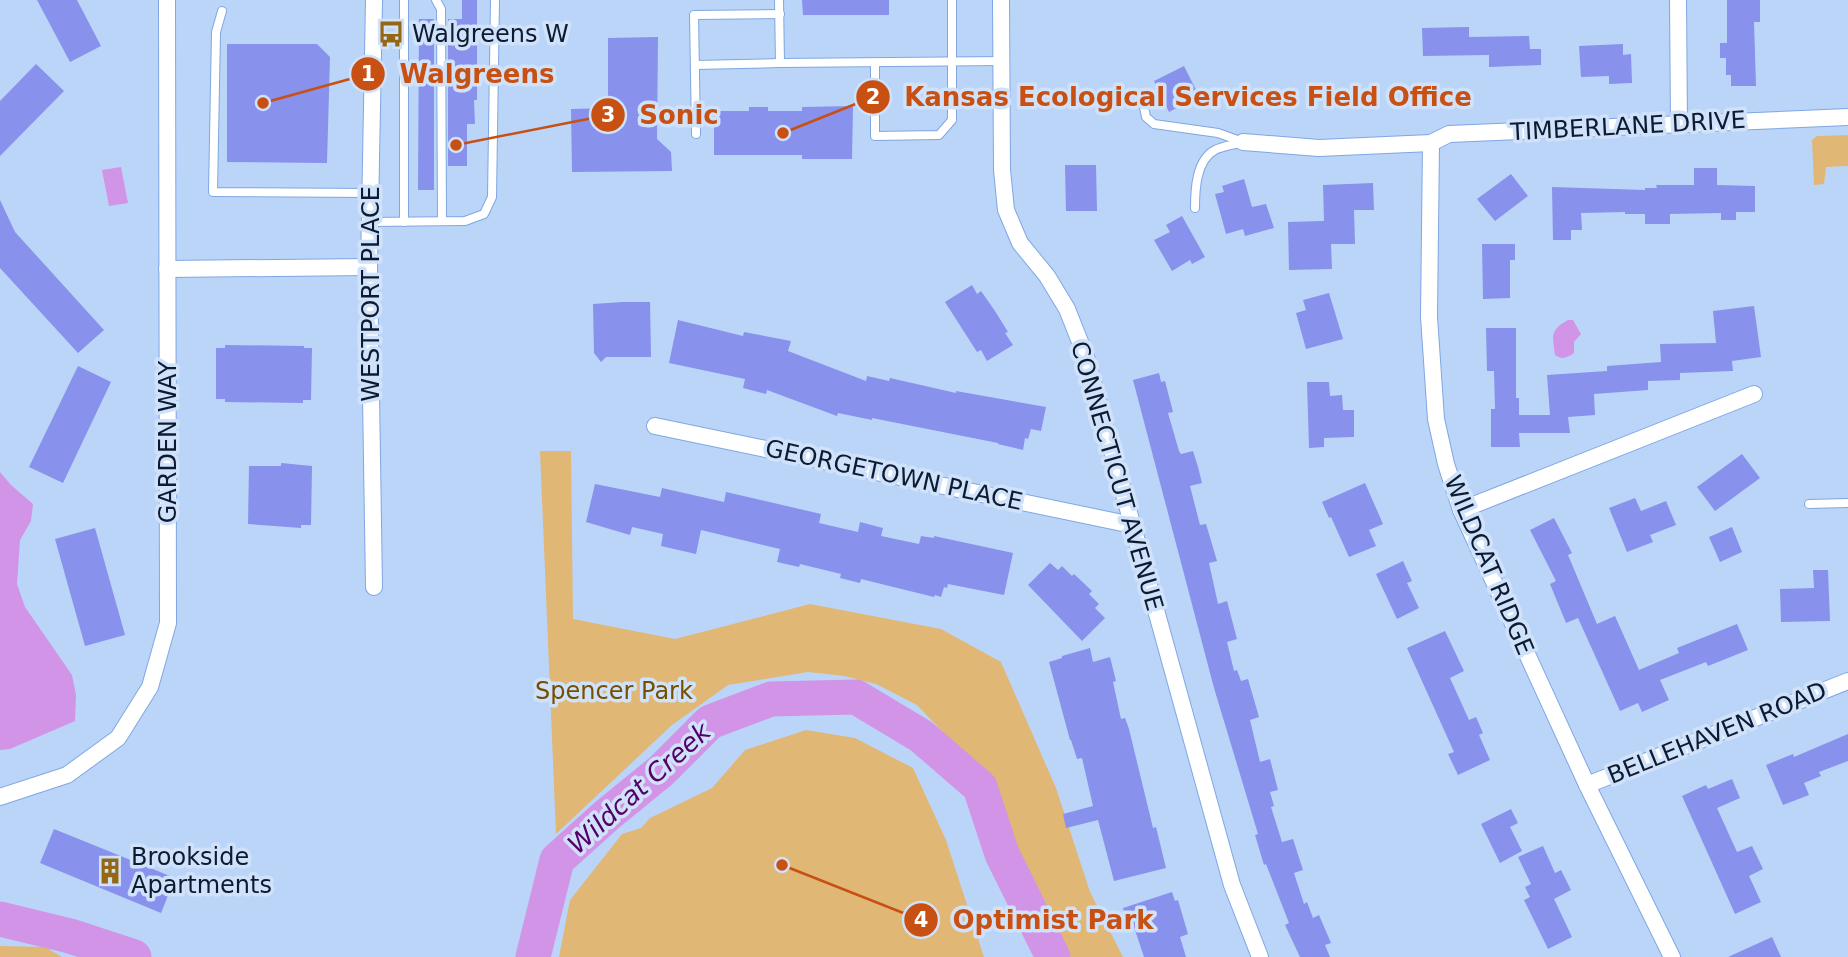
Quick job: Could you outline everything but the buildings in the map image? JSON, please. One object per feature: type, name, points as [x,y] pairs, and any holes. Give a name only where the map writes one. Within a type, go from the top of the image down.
[{"type":"street","name":"GARDEN WAY","points":[[0,797],[67,775],[118,738],[150,687],[168,623],[167,0]]},
{"type":"street","name":"WESTPORT PLACE","points":[[373,0],[369,267],[374,587]]},
{"type":"street","name":"CONNECTICUT AVENUE","points":[[1001,0],[1002,170],[1006,210],[1020,243],[1047,276],[1067,309],[1086,357],[1232,885],[1260,957]]},
{"type":"street","points":[[1678,0],[1679,124]]},
{"type":"street","name":"TIMBERLANE DRIVE","points":[[1243,142],[1319,148],[1431,143],[1449,134],[1848,117]]},
{"type":"street","name":"WILDCAT RIDGE","points":[[1431,143],[1429,317],[1436,419],[1446,464],[1461,510],[1587,785],[1672,957]]},
{"type":"street","points":[[167,269],[369,267]]},
{"type":"street","points":[[1461,510],[1754,394]]},
{"type":"street","name":"GEORGETOWN PLACE","points":[[655,426],[1132,525]]},
{"type":"street","name":"BELLEHAVEN ROAD","points":[[1587,785],[1848,681]]},
{"type":"lane","points":[[404,0],[404,222]]},
{"type":"lane","points":[[436,0],[441,9],[442,222]]},
{"type":"lane","points":[[370,222],[465,222],[484,214],[492,197],[495,0]]},
{"type":"lane","points":[[779,0],[780,64]]},
{"type":"lane","points":[[875,62],[875,136],[939,135],[952,120],[952,0]]},
{"type":"lane","points":[[222,11],[216,32],[214,192],[371,193]]},
{"type":"lane","points":[[696,134],[694,15],[780,14]]},
{"type":"lane","points":[[695,65],[1002,61]]},
{"type":"lane","points":[[1143,102],[1146,117],[1154,124],[1218,133],[1243,142]]},
{"type":"lane","points":[[1195,208],[1198,176],[1204,160],[1211,152],[1243,142]]},
{"type":"lane","points":[[1809,504],[1848,503]]},
{"type":"green space","points":[[1848,135],[1848,166],[1826,167],[1824,184],[1814,185],[1812,140],[1817,136]]},
{"type":"green space","name":"Spencer Park","points":[[540,451],[571,451],[573,619],[675,639],[810,604],[941,629],[1001,662],[1056,788],[1090,892],[1123,957],[1070,957],[1020,860],[988,786],[957,747],[917,705],[876,684],[844,676],[808,672],[728,685],[672,725],[556,834]]},
{"type":"green space","points":[[806,730],[855,738],[913,768],[946,840],[984,957],[559,957],[570,900],[622,834],[641,828],[650,818],[712,788],[745,750]]},
{"type":"green space","points":[[0,946],[45,947],[62,957],[0,957]]},
{"type":"shaded area","points":[[121,167],[128,203],[109,206],[102,170]]},
{"type":"shaded area","points":[[1568,320],[1573,320],[1581,334],[1574,342],[1574,353],[1560,358],[1555,355],[1554,334],[1558,327]]},
{"type":"shaded area","points":[[0,472],[33,504],[31,521],[20,540],[17,584],[25,607],[72,675],[76,695],[75,721],[10,749],[0,750]]},
{"type":"waterway","name":"Wildcat Creek","points":[[533,957],[557,860],[661,771],[710,722],[771,699],[856,697],[921,736],[980,787],[1002,854],[1053,957]]},
{"type":"waterway","name":"Wildcat Creek","points":[[0,919],[70,936],[134,957]]},
{"type":"place","name":"Walgreens W","points":[[391,34]]},
{"type":"place","name":"Walgreens","points":[[263,103]]},
{"type":"place","name":"Kansas Ecological Services Field Office","points":[[783,133]]},
{"type":"place","name":"Sonic","points":[[456,145]]},
{"type":"place","name":"Optimist Park","points":[[782,865]]},
{"type":"place","name":"Brookside Apartments","points":[[110,871]]}]
